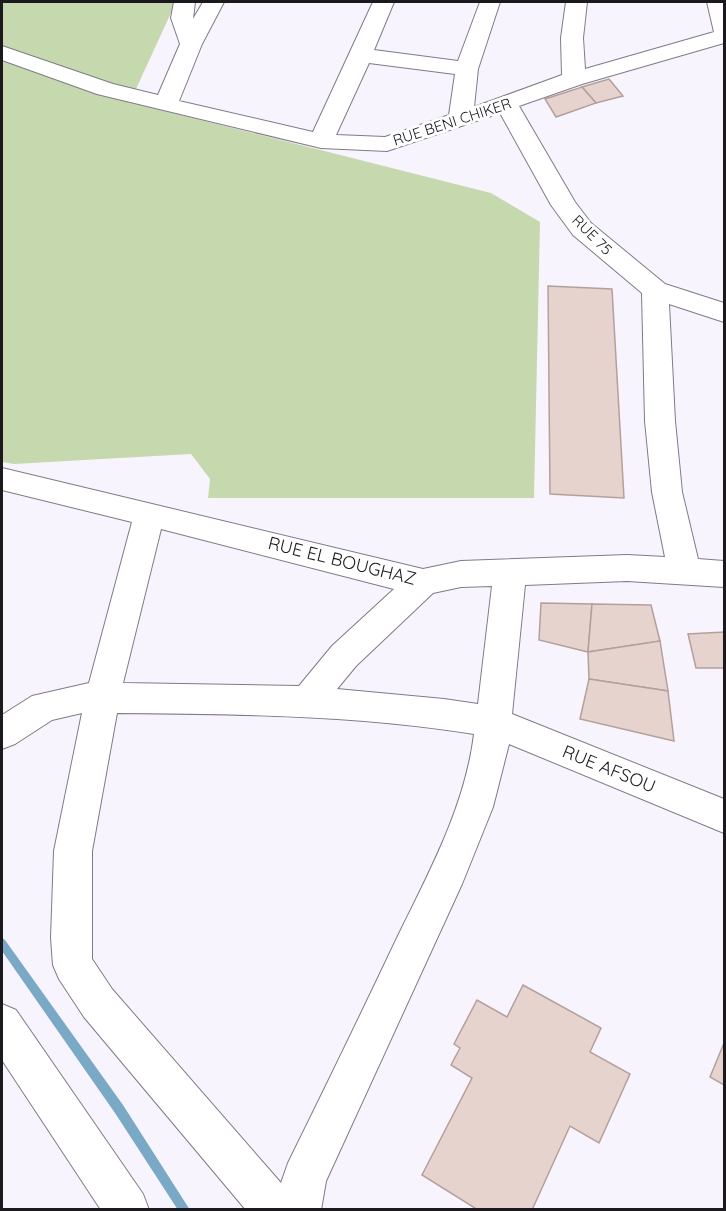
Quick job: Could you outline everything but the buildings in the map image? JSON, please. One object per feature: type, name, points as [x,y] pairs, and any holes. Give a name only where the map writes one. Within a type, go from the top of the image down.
[{"type":"street","points":[[185,2],[183,18],[190,44]]},
{"type":"street","points":[[166,105],[190,44],[213,2]]},
{"type":"street","points":[[321,141],[383,2]]},
{"type":"street","points":[[460,120],[467,69],[490,2]]},
{"type":"street","points":[[574,80],[572,38],[576,2]]},
{"type":"street","points":[[718,2],[724,30]]},
{"type":"street","name":"RUE BENI CHIKER","points":[[2,53],[67,77],[166,105],[321,141],[360,145],[387,144],[574,80],[724,36]]},
{"type":"street","points":[[361,55],[467,69]]},
{"type":"street","name":"RUE 75","points":[[506,104],[564,205],[582,229],[655,290],[724,314]]},
{"type":"street","points":[[655,290],[660,421],[668,492],[684,572]]},
{"type":"street","name":"RUE EL BOUGHAZ","points":[[2,479],[423,582],[461,574],[627,568],[724,574]]},
{"type":"street","points":[[149,515],[102,698],[73,851],[71,938],[73,965],[98,1003],[275,1209]]},
{"type":"street","points":[[299,1209],[304,1179],[443,884],[475,807],[490,751],[510,573]]},
{"type":"street","points":[[307,701],[344,656],[423,582]]},
{"type":"street","name":"RUE AFSOU","points":[[2,733],[44,707],[83,698],[307,701],[444,714],[493,722],[724,816]]},
{"type":"street","points":[[2,1024],[115,1202]]},
{"type":"green space","points":[[2,2],[176,2],[130,102],[491,193],[540,222],[534,498],[208,498],[210,479],[191,454],[14,464],[2,462]]},
{"type":"waterway","points":[[2,943],[119,1109],[185,1210]]}]
